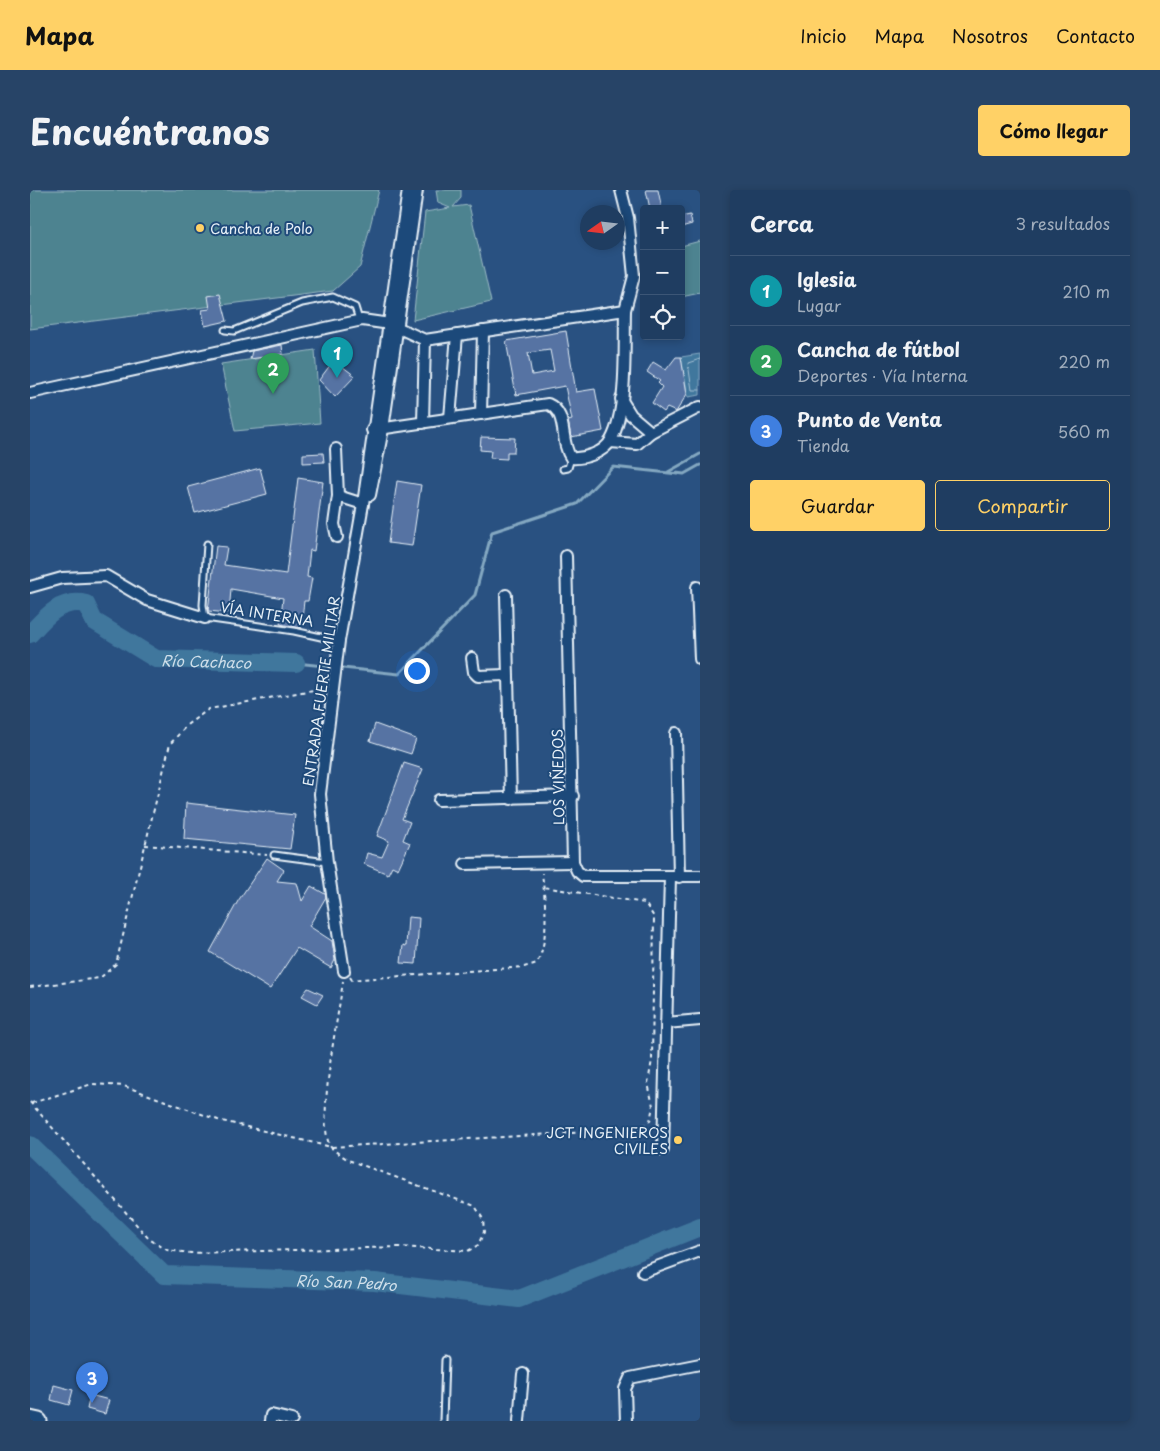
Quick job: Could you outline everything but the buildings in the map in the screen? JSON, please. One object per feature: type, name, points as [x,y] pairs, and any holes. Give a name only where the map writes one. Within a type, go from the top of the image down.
[{"type":"street","name":"ENTRADA FUERTE MILITAR","points":[[363,504],[371,494],[383,429],[408,190]]},
{"type":"street","name":"ENTRADA FUERTE MILITAR","points":[[344,971],[320,794],[338,642],[363,504],[372,430],[417,190]]},
{"type":"street","points":[[372,430],[548,404],[556,407],[560,414],[565,450],[571,458],[585,459],[610,442],[620,417],[626,310],[634,276],[628,218],[621,190]]},
{"type":"street","points":[[30,393],[359,321],[393,326],[425,340],[626,310]]},
{"type":"street","points":[[481,414],[483,331]]},
{"type":"street","points":[[450,418],[457,336]]},
{"type":"street","points":[[423,423],[425,340]]},
{"type":"street","points":[[621,399],[631,415],[651,432]]},
{"type":"street","points":[[610,442],[637,444],[651,432],[700,407]]},
{"type":"street","points":[[336,449],[338,496],[334,524],[337,537]]},
{"type":"street","points":[[338,496],[363,504]]},
{"type":"street","name":"LOS VIÑEDOS","points":[[566,556],[573,796],[573,862]]},
{"type":"street","points":[[30,587],[62,578],[106,576],[147,600],[205,618]]},
{"type":"street","points":[[698,587],[700,659]]},
{"type":"street","points":[[506,595],[506,675],[511,799]]},
{"type":"street","points":[[472,658],[474,672],[478,676],[506,675]]},
{"type":"street","points":[[663,1150],[666,1023],[674,877],[676,733]]},
{"type":"street","points":[[439,800],[573,796]]},
{"type":"street","points":[[465,864],[573,862],[577,871],[582,876],[700,876]]},
{"type":"street","points":[[666,1023],[700,1020]]},
{"type":"street","points":[[644,1272],[700,1251]]},
{"type":"street","points":[[626,1421],[624,1389],[630,1378],[700,1364]]},
{"type":"street","points":[[518,1421],[523,1374]]},
{"type":"street","points":[[270,1421],[271,1415],[292,1420]]},
{"type":"street","points":[[30,1418],[39,1421]]},
{"type":"lane","points":[[226,330],[234,331],[302,303],[333,297],[355,307],[359,321]]},
{"type":"lane","points":[[563,469],[568,468],[571,458]]},
{"type":"lane","name":"VÍA INTERNA","points":[[207,544],[203,605],[205,618],[294,631],[338,642]]},
{"type":"lane","points":[[274,855],[328,862]]},
{"type":"lane","points":[[443,1421],[445,1360]]},
{"type":"path","points":[[30,987],[100,978],[116,964],[170,744],[188,724],[209,709],[333,685]]},
{"type":"path","points":[[145,845],[274,855]]},
{"type":"path","points":[[344,971],[352,980],[524,967],[537,963],[543,951],[544,936],[541,863]]},
{"type":"path","points":[[344,971],[327,1096],[326,1133],[331,1147],[348,1160],[475,1206],[483,1219],[484,1232],[478,1245],[468,1251],[400,1247],[191,1254],[166,1250],[149,1239],[31,1102],[92,1084],[124,1086],[218,1120],[331,1147],[639,1129],[650,1121],[653,1106],[648,1083],[652,1060],[654,917],[645,903],[543,887]]},
{"type":"green space","name":"Cancha de Polo","points":[[30,190],[379,190],[360,267],[333,291],[30,329]]},
{"type":"green space","points":[[436,190],[461,190],[461,198],[453,207],[469,205],[491,302],[413,320],[425,212],[450,208],[438,203]]},
{"type":"green space","points":[[700,241],[700,293],[685,296],[685,250],[685,245]]},
{"type":"green space","points":[[315,350],[320,423],[235,431],[221,364]]},
{"type":"water","points":[[700,354],[700,395],[688,397],[681,357]]},
{"type":"waterway","points":[[668,472],[700,454]]},
{"type":"waterway","points":[[676,473],[684,474],[700,465]]},
{"type":"waterway","points":[[296,663],[399,674],[475,595],[492,532],[577,504],[613,467],[678,474]]},
{"type":"waterway","name":"Río Cachaco","points":[[30,634],[54,610],[61,606],[77,603],[86,604],[94,621],[156,659],[296,663]]},
{"type":"waterway","name":"Río San Pedro","points":[[30,1145],[164,1275],[375,1282],[519,1299],[700,1227]]},
{"type":"place","name":"Cancha de Polo","points":[[200,228]]},
{"type":"place","name":"Iglesia","points":[[337,378]]},
{"type":"place","name":"Cancha de fútbol","points":[[273,394]]},
{"type":"place","name":"JCT INGENIEROS CIVILES","points":[[678,1140]]},
{"type":"place","name":"Punto de Venta","points":[[92,1403]]}]
